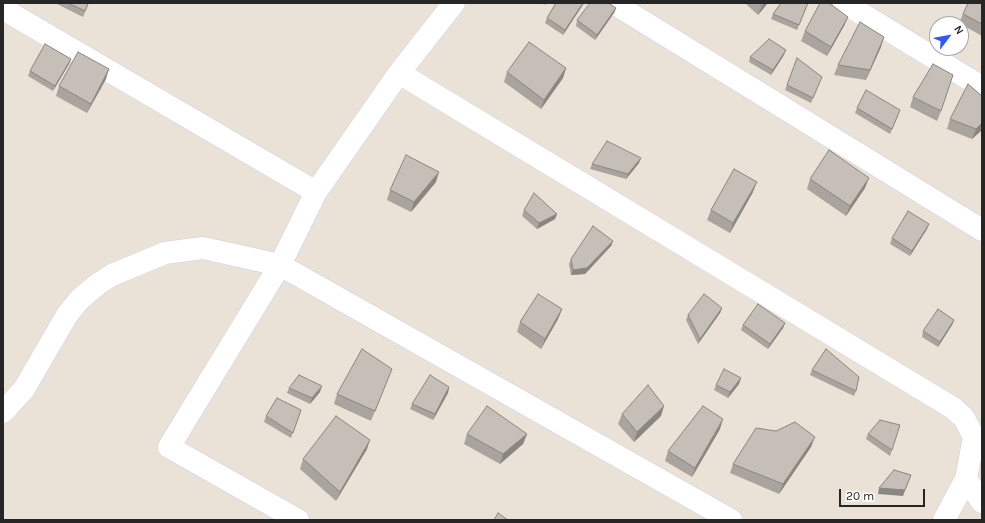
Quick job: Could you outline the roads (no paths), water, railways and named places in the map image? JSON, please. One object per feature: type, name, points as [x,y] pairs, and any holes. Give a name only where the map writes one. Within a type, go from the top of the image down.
[{"type":"street","points":[[298,520],[169,447],[280,265],[316,192],[399,72],[454,3]]},
{"type":"street","points":[[613,3],[982,230]]},
{"type":"street","points":[[844,3],[982,87]]},
{"type":"street","points":[[3,9],[316,192]]},
{"type":"street","points":[[399,72],[953,408],[964,418],[974,437],[966,479],[944,520]]},
{"type":"street","points":[[3,412],[24,389],[67,315],[80,299],[112,275],[165,252],[203,248],[280,265],[731,520]]},
{"type":"street","points":[[966,479],[982,502]]}]
